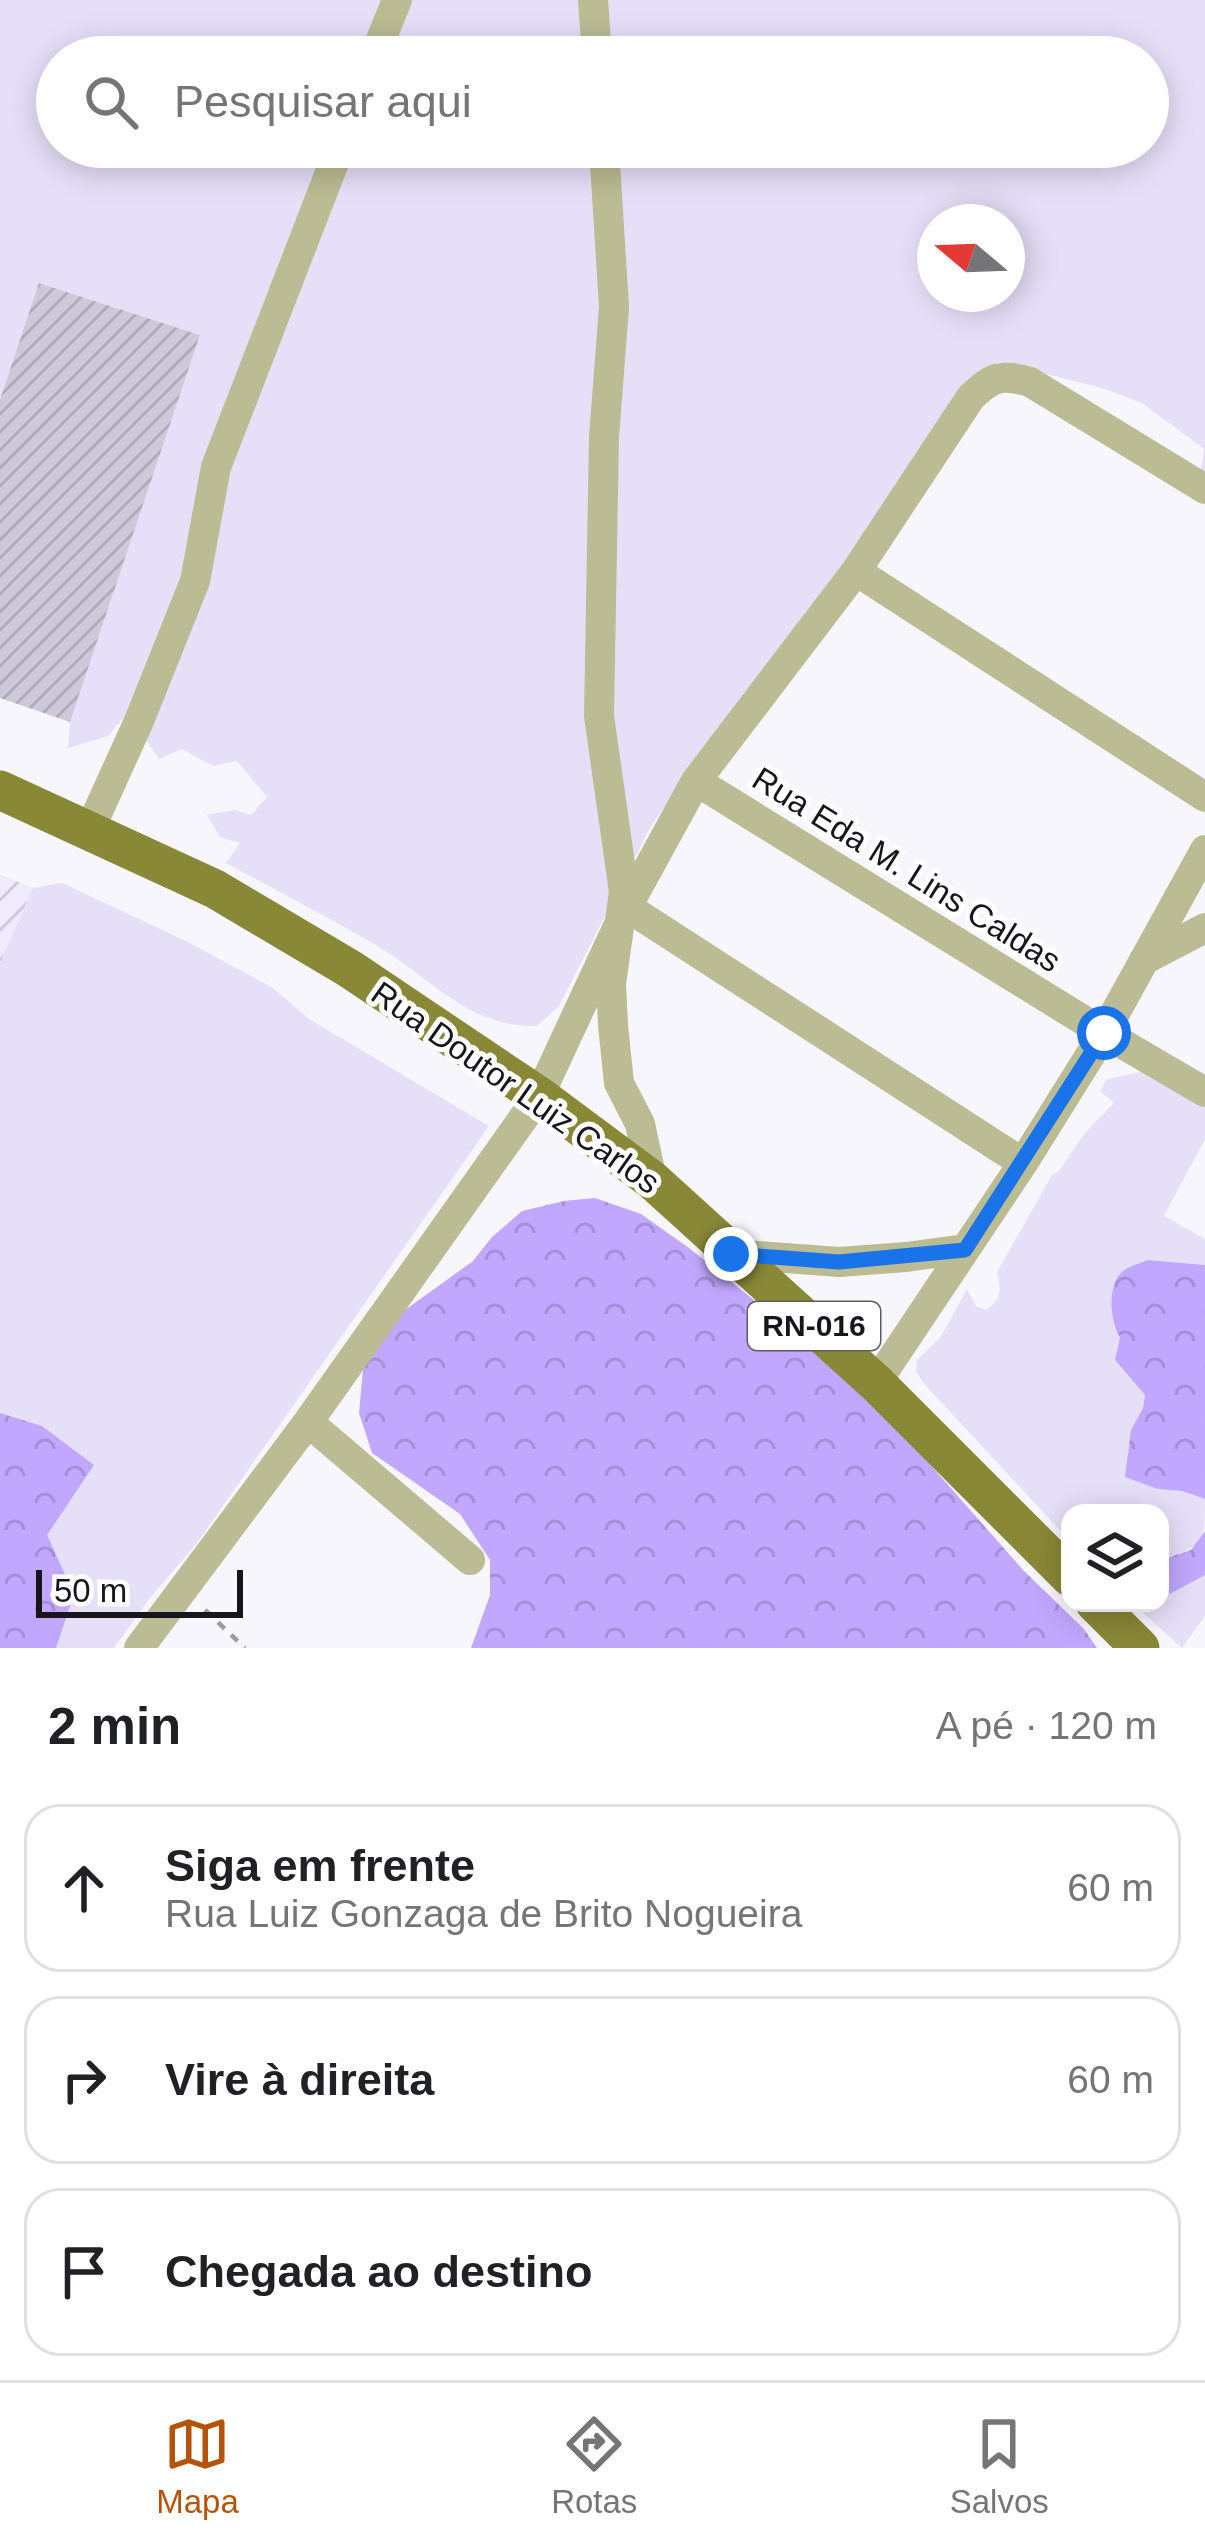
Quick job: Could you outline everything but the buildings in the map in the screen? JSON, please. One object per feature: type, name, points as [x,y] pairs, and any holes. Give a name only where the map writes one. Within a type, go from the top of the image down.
[{"type":"main road","name":"Rua Doutor Luiz Carlos","points":[[0,790],[215,889],[350,969],[539,1096],[652,1180],[876,1383],[1061,1568]]},
{"type":"main road","points":[[1104,1612],[1140,1648]]},
{"type":"street","points":[[382,36],[397,0]]},
{"type":"street","points":[[593,0],[596,36]]},
{"type":"street","points":[[90,829],[195,581],[216,467],[332,168]]},
{"type":"street","points":[[605,168],[614,307],[604,437],[599,716],[623,892],[611,984],[619,1083],[640,1124],[652,1180]]},
{"type":"street","points":[[140,1648],[308,1422],[539,1096],[623,916],[696,781],[856,571],[971,397],[987,382],[1006,375],[1030,382],[1205,489]]},
{"type":"street","points":[[856,571],[1205,796]]},
{"type":"street","name":"Rua Eda M. Lins Caldas","points":[[696,781],[1205,1092]]},
{"type":"street","points":[[876,1383],[1104,1033],[1205,850]]},
{"type":"street","points":[[623,916],[1023,1163]]},
{"type":"street","points":[[1144,960],[1205,928]]},
{"type":"street","points":[[731,1254],[839,1262],[965,1250]]},
{"type":"street","points":[[308,1422],[470,1560]]},
{"type":"path","points":[[183,1590],[244,1648]]},
{"type":"shaded area","points":[[0,0],[384,0],[369,36],[36,36],[36,168],[320,168],[190,560],[133,707],[108,736],[68,748],[70,722],[200,335],[40,283],[0,400]]},
{"type":"shaded area","points":[[397,0],[1205,0],[1205,474],[1201,469],[1204,449],[1142,403],[998,362],[976,381],[651,826],[559,1006],[537,1026],[512,1024],[469,1009],[374,944],[226,863],[240,843],[220,837],[207,815],[235,810],[251,815],[267,797],[237,761],[213,766],[182,749],[159,759],[143,736],[227,468],[336,168],[1169,168],[1169,36],[384,36]]},
{"type":"shaded area","points":[[0,874],[33,888],[0,963]]},
{"type":"shaded area","points":[[62,883],[273,988],[309,1019],[489,1126],[197,1543],[114,1648],[0,1648],[0,963],[33,888]]},
{"type":"shaded area","points":[[1145,1071],[1205,1095],[1205,1139],[1164,1216],[1205,1239],[1205,1265],[1148,1260],[1115,1360],[1145,1395],[1131,1430],[1157,1489],[1205,1499],[1199,1541],[1169,1557],[1169,1504],[1061,1504],[1061,1531],[916,1372],[917,1360],[940,1338],[967,1289],[976,1306],[986,1310],[997,1298],[997,1272],[1052,1175],[1114,1103],[1100,1091],[1107,1079]]},
{"type":"shaded area","points":[[1205,1575],[1205,1616],[1182,1648],[1142,1612],[1169,1612],[1170,1594]]},
{"type":"green space","points":[[595,1198],[641,1214],[859,1384],[1097,1648],[471,1648],[490,1595],[490,1560],[460,1514],[372,1453],[359,1413],[364,1359],[387,1323],[473,1261],[522,1211]]},
{"type":"green space","points":[[1148,1260],[1205,1265],[1205,1499],[1125,1477],[1131,1430],[1145,1395],[1115,1360],[1120,1337],[1112,1295],[1121,1273]]},
{"type":"green space","points":[[0,1413],[42,1426],[94,1465],[47,1535],[74,1594],[56,1648],[0,1648]]},
{"type":"green space","points":[[1205,1531],[1205,1575],[1170,1594],[1169,1557],[1191,1550]]},
{"type":"route","points":[[731,1254],[839,1262],[965,1250],[1104,1033]]}]
